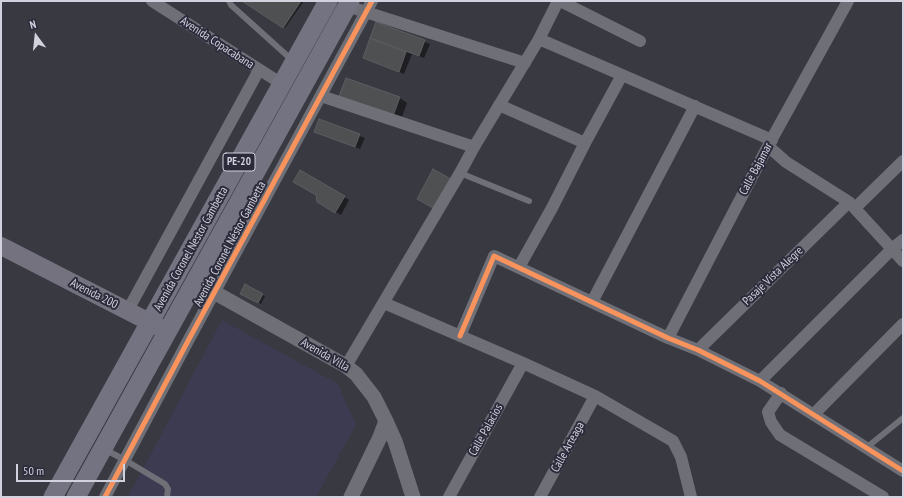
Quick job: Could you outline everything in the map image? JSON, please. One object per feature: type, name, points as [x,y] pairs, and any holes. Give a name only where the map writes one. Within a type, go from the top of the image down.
[{"type":"highway","name":"Avenida Coronel Nestor Gambetta","points":[[53,497],[328,1]]},
{"type":"highway","name":"Avenida Coronel Nestor Gambetta","points":[[76,497],[349,3]]},
{"type":"main road","name":"Avenida 200","points":[[1,246],[167,331]]},
{"type":"street","name":"Avenida Copacabana","points":[[152,1],[282,84]]},
{"type":"street","name":"Avenida Coronel Néstor Gambetta","points":[[105,497],[372,1]]},
{"type":"street","points":[[346,366],[525,63],[559,1],[640,41]]},
{"type":"street","name":"Calle Bajamar","points":[[668,338],[770,143],[848,1]]},
{"type":"street","points":[[349,3],[366,12],[525,63]]},
{"type":"street","points":[[539,39],[695,106],[770,143],[786,162],[852,205],[903,261]]},
{"type":"street","points":[[128,310],[259,70]]},
{"type":"street","points":[[519,267],[622,75]]},
{"type":"street","points":[[321,96],[474,147]]},
{"type":"street","points":[[499,105],[585,143]]},
{"type":"street","points":[[592,302],[695,106]]},
{"type":"street","name":"Pasaje Vista Alegre","points":[[698,350],[852,205],[903,161]]},
{"type":"street","points":[[760,380],[892,249],[903,240]]},
{"type":"street","points":[[460,336],[494,256],[760,380],[903,471]]},
{"type":"street","name":"Avenida Villa","points":[[194,281],[346,366],[356,374],[374,396],[386,421],[395,441],[413,497]]},
{"type":"street","points":[[384,303],[595,396],[672,441],[681,457],[692,497]]},
{"type":"street","points":[[814,414],[903,324]]},
{"type":"street","name":"Avenida 200","points":[[167,331],[188,341]]},
{"type":"street","name":"Calle Palacios","points":[[449,497],[523,363]]},
{"type":"street","points":[[781,394],[768,412],[771,422],[780,435],[883,497]]},
{"type":"street","name":"Calle Arteaga","points":[[540,497],[595,396]]},
{"type":"street","points":[[351,497],[380,437],[386,421]]},
{"type":"lane","points":[[229,1],[242,15],[294,62]]},
{"type":"lane","points":[[460,173],[528,201]]},
{"type":"lane","points":[[866,448],[903,418]]},
{"type":"lane","points":[[102,448],[165,484],[168,489],[167,497]]},
{"type":"shaded area","points":[[222,320],[338,384],[356,425],[316,497],[128,497]]},
{"type":"building","points":[[242,1],[301,1],[283,28]]},
{"type":"building","points":[[376,22],[425,40],[419,56],[370,38]]},
{"type":"building","points":[[370,38],[406,52],[399,72],[363,58]]},
{"type":"building","points":[[346,78],[400,97],[393,116],[339,96]]},
{"type":"building","points":[[319,119],[360,134],[355,147],[314,132]]},
{"type":"building","points":[[433,169],[451,179],[435,209],[417,199]]},
{"type":"building","points":[[300,170],[345,196],[335,213],[317,202],[316,195],[293,182]]},
{"type":"building","points":[[245,284],[263,294],[258,303],[240,294]]},
{"type":"cycle path","points":[[105,497],[372,1]]},
{"type":"cycle path","points":[[460,336],[494,256],[668,338],[698,350],[760,381],[903,471]]}]
